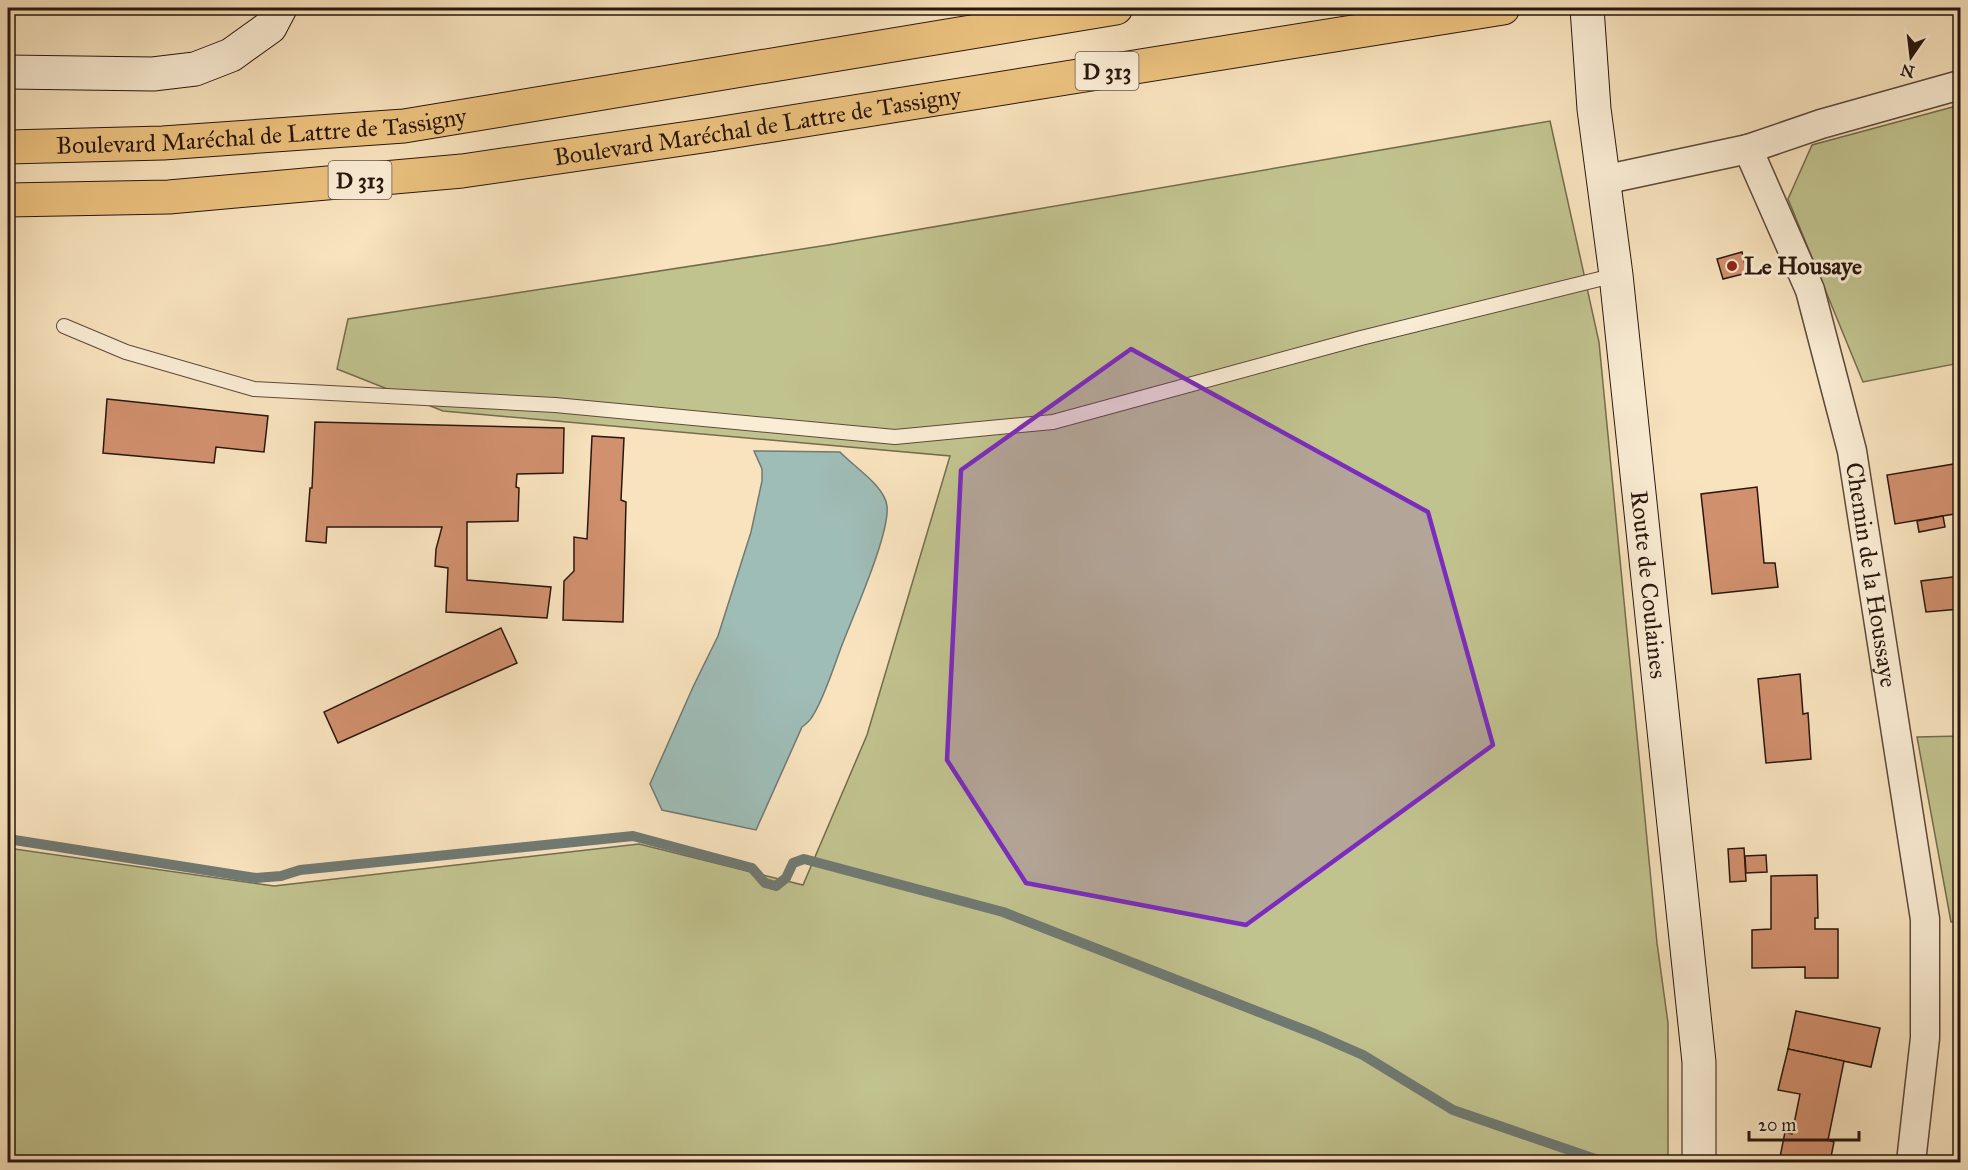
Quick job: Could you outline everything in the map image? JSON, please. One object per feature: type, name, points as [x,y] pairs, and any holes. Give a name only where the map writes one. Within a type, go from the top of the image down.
[{"type":"highway","name":"Boulevard Maréchal de Lattre de Tassigny","points":[[8,147],[163,143],[404,126],[1116,8]]},
{"type":"highway","name":"Boulevard Maréchal de Lattre de Tassigny","points":[[8,200],[169,197],[462,171],[710,135],[1503,8]]},
{"type":"street","points":[[8,72],[153,74],[195,69],[231,55],[270,27],[280,8]]},
{"type":"street","name":"Route de Coulaines","points":[[1587,8],[1594,108],[1616,275],[1699,1062],[1699,1162]]},
{"type":"street","points":[[1603,180],[1748,149],[1821,124],[1960,85]]},
{"type":"street","name":"Chemin de la Houssaye","points":[[1748,149],[1810,290],[1852,451],[1924,919],[1926,1038],[1911,1162]]},
{"type":"lane","points":[[64,326],[126,352],[254,389],[555,405],[895,437],[1053,422],[1361,338],[1616,275]]},
{"type":"highlighted area","points":[[1131,349],[1428,512],[1493,745],[1246,925],[1026,883],[947,760],[961,470]]},
{"type":"green space","points":[[1960,105],[1960,363],[1863,382],[1788,199],[1812,145]]},
{"type":"green space","points":[[1550,121],[1599,342],[1657,943],[1668,1023],[1668,1162],[8,1162],[8,848],[274,886],[639,844],[803,885],[867,735],[950,456],[443,411],[337,369],[348,319],[828,245]]},
{"type":"green space","points":[[1960,736],[1960,921],[1951,922],[1917,737]]},
{"type":"water","points":[[754,451],[840,452],[875,484],[881,491],[887,506],[883,535],[877,555],[825,692],[811,718],[802,727],[756,830],[662,810],[650,784],[718,636],[751,532],[762,481],[762,469]]},
{"type":"building","name":"Le Housaye","points":[[1742,252],[1747,273],[1723,279],[1717,259]]},
{"type":"building","points":[[107,399],[268,416],[264,452],[216,447],[214,463],[103,453]]},
{"type":"building","points":[[315,422],[564,428],[563,473],[517,474],[518,521],[467,522],[467,580],[551,587],[547,618],[446,612],[448,568],[435,566],[436,549],[442,527],[327,527],[326,543],[306,541],[310,488],[312,488]]},
{"type":"building","points":[[592,436],[624,438],[621,500],[626,502],[623,622],[563,620],[564,581],[574,571],[574,537],[587,539]]},
{"type":"building","points":[[1960,463],[1960,513],[1895,524],[1887,475]]},
{"type":"building","points":[[1757,487],[1764,563],[1775,563],[1778,587],[1712,594],[1701,494]]},
{"type":"building","points":[[1943,516],[1945,527],[1919,532],[1917,521]]},
{"type":"building","points":[[1960,576],[1960,609],[1926,612],[1921,581]]},
{"type":"building","points":[[501,628],[517,663],[338,743],[324,712]]},
{"type":"building","points":[[1800,674],[1803,714],[1808,713],[1811,759],[1766,763],[1758,679]]},
{"type":"building","points":[[1744,848],[1746,881],[1730,882],[1728,849]]},
{"type":"building","points":[[1766,855],[1767,872],[1746,873],[1745,856]]},
{"type":"building","points":[[1817,875],[1818,918],[1815,918],[1815,929],[1838,929],[1838,978],[1805,978],[1805,967],[1752,968],[1752,930],[1771,929],[1771,876]]},
{"type":"building","points":[[1796,1011],[1880,1028],[1871,1067],[1788,1049]]},
{"type":"building","points":[[1788,1049],[1844,1061],[1828,1140],[1834,1142],[1830,1162],[1779,1162],[1785,1132],[1792,1134],[1800,1094],[1778,1090]]},
{"type":"waterway","points":[[8,839],[256,878],[281,876],[300,870],[633,836],[752,868],[765,883],[776,886],[786,878],[793,863],[804,859],[1003,912],[1363,1055],[1453,1110],[1604,1162]]},
{"type":"place","name":"Le Housaye","points":[[1732,266]]}]
